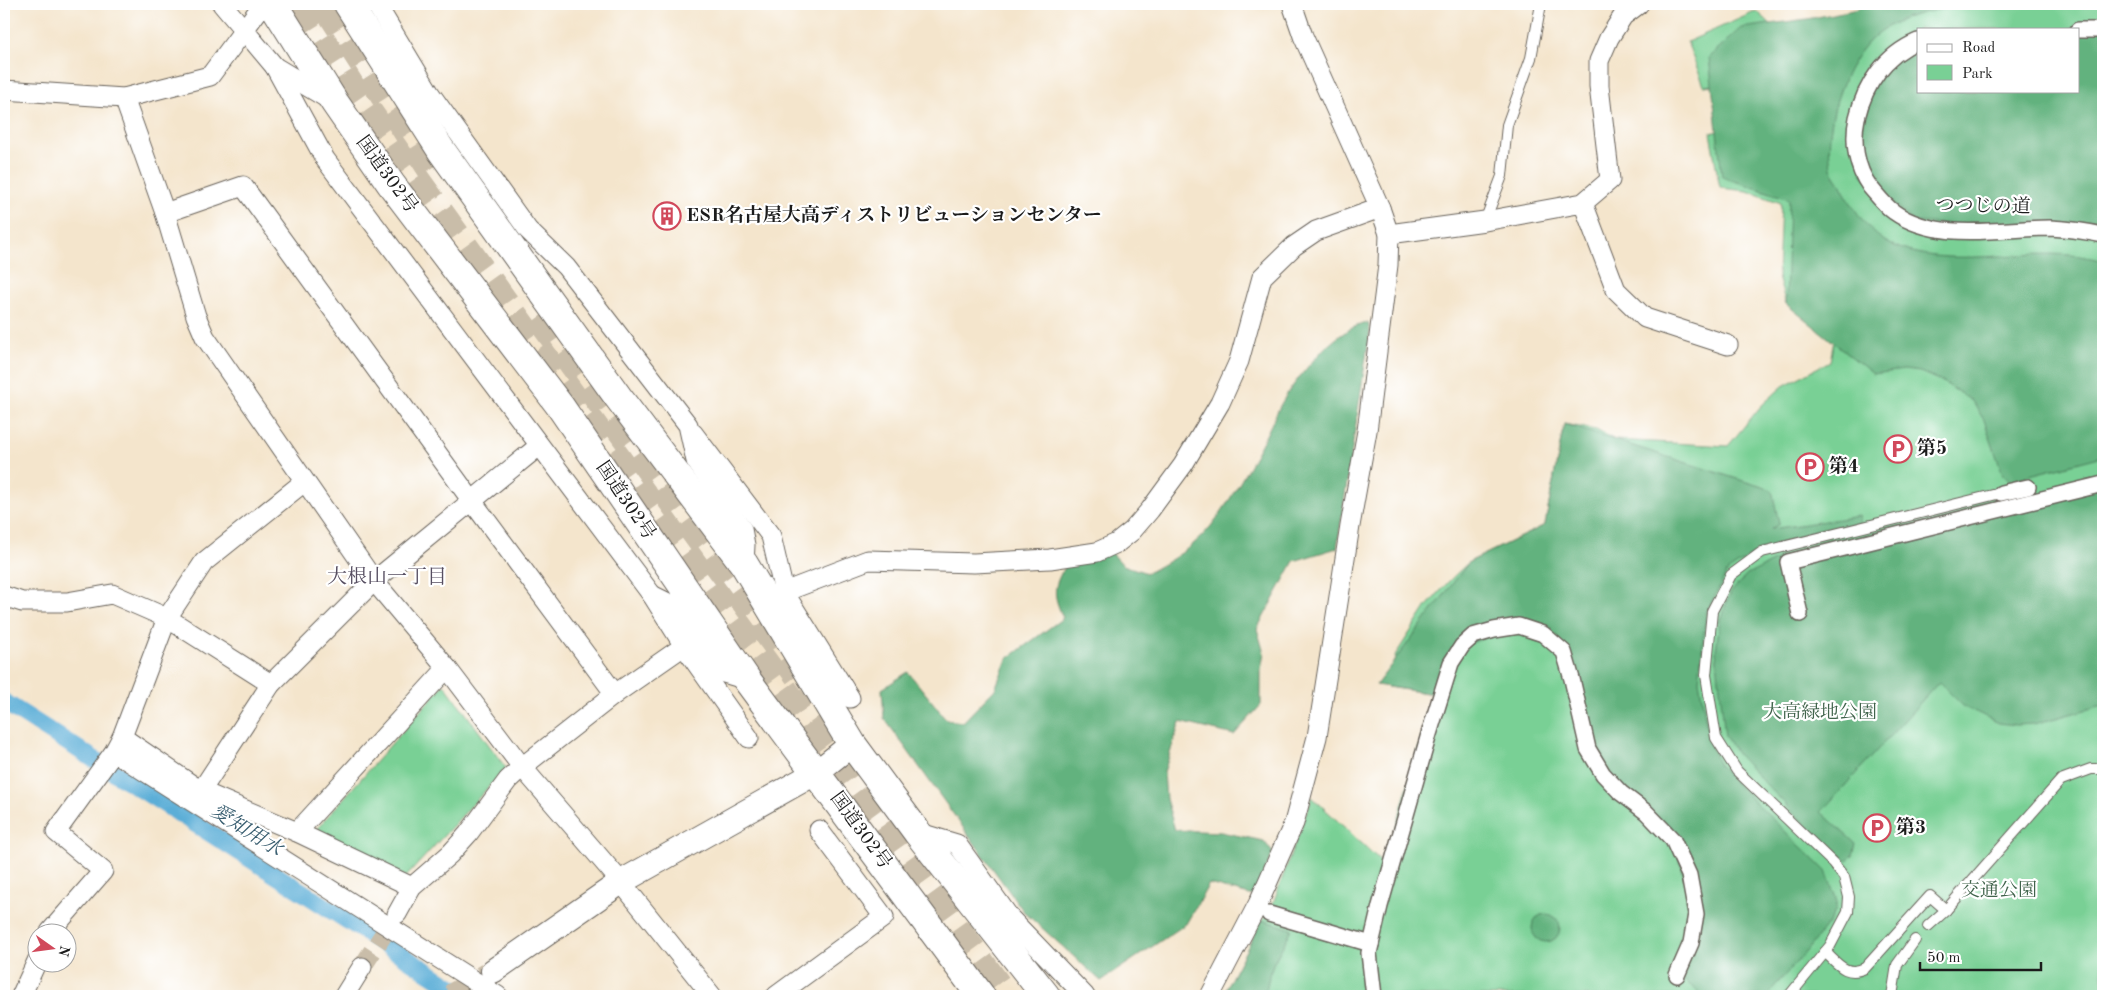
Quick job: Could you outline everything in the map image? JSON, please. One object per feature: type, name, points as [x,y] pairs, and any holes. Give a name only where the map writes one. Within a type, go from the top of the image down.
[{"type":"highway","name":"国道302号","points":[[273,4],[335,103],[391,184],[560,406],[747,680],[919,912],[976,993]]},
{"type":"highway","points":[[348,4],[441,150],[618,397],[744,564],[852,744],[917,832],[1046,996]]},
{"type":"street","points":[[222,4],[276,68],[325,158],[652,595],[684,646],[749,738]]},
{"type":"street","points":[[4,90],[124,98],[210,76],[263,4]]},
{"type":"street","points":[[376,4],[429,92],[528,230],[566,267],[771,536],[784,592],[850,698]]},
{"type":"street","points":[[1210,996],[1258,904],[1294,823],[1317,737],[1367,431],[1388,265],[1389,234],[1380,208],[1304,36],[1292,4]]},
{"type":"street","points":[[1389,234],[1486,221],[1583,203],[1610,180],[1599,86],[1600,61],[1609,38],[1623,16],[1639,4]]},
{"type":"street","points":[[2080,30],[2103,30]]},
{"type":"street","name":"つつじの道","points":[[1917,41],[1908,45],[1886,63],[1870,81],[1861,101],[1854,130],[1862,175],[1893,212],[1914,222],[1936,229],[2057,229],[2080,230],[2103,235]]},
{"type":"street","points":[[276,68],[335,103]]},
{"type":"street","points":[[124,98],[165,213],[196,316],[205,337],[374,581],[447,668],[522,767],[621,882],[712,996]]},
{"type":"street","points":[[165,213],[243,186],[615,694]]},
{"type":"street","points":[[1583,203],[1616,290],[1645,318],[1728,345]]},
{"type":"street","points":[[784,592],[868,560],[974,563],[1050,558],[1097,552],[1117,543],[1132,531],[1150,510],[1183,465],[1220,403],[1239,361],[1262,277],[1294,246],[1316,231],[1380,208]]},
{"type":"street","points":[[688,425],[696,461],[742,529],[745,545],[744,564]]},
{"type":"street","points":[[200,791],[271,684],[374,581],[539,446]]},
{"type":"street","points":[[715,491],[713,476],[718,466]]},
{"type":"street","points":[[59,922],[103,871],[56,832],[118,744],[167,618],[204,562],[304,482]]},
{"type":"street","points":[[1800,614],[1788,562],[2103,484]]},
{"type":"street","points":[[2001,493],[2028,487]]},
{"type":"street","points":[[4,596],[22,602],[67,602],[112,594],[167,618],[271,684]]},
{"type":"street","points":[[652,595],[680,609],[691,625],[712,666],[720,672],[747,680]]},
{"type":"street","points":[[1374,996],[1369,953],[1371,944],[1380,906],[1451,663],[1462,646],[1473,636],[1519,626],[1543,634],[1564,652],[1588,749],[1603,774],[1620,793],[1646,812],[1673,840],[1686,868],[1696,914],[1691,943],[1677,975]]},
{"type":"street","points":[[397,914],[412,887],[450,854],[468,834],[508,780],[615,694],[684,646]]},
{"type":"street","points":[[297,832],[447,668]]},
{"type":"street","points":[[118,744],[200,791],[297,832],[412,887]]},
{"type":"street","points":[[118,744],[498,996]]},
{"type":"street","points":[[493,971],[621,882],[816,772],[852,744]]},
{"type":"street","points":[[819,830],[884,917]]},
{"type":"street","points":[[917,832],[957,844],[1010,918],[1085,996]]},
{"type":"street","points":[[776,996],[884,917],[919,912]]},
{"type":"street","points":[[1269,914],[1371,944]]},
{"type":"street","points":[[344,996],[362,967]]},
{"type":"street","points":[[21,996],[32,972]]},
{"type":"lane","points":[[1486,221],[1502,176],[1507,124],[1531,58],[1541,4]]},
{"type":"lane","points":[[1789,996],[1830,946],[1848,912],[1849,897],[1844,877],[1833,863],[1737,771],[1716,738],[1706,675],[1712,611],[1731,575],[1762,552],[2001,493]]},
{"type":"lane","points":[[1928,926],[1946,910],[2061,780],[2091,769],[2103,769]]},
{"type":"lane","points":[[1825,952],[1844,970],[1857,972],[1865,968],[1930,896],[1946,910]]},
{"type":"lane","points":[[1892,996],[1897,965],[1915,940]]},
{"type":"green space","name":"大高緑地公園","points":[[1862,4],[2103,4],[2103,996],[1222,996],[1262,920],[1269,914],[1312,797],[1385,865],[1434,694],[1387,687],[1396,654],[1427,606],[1469,562],[1545,525],[1564,424],[1596,430],[1615,440],[1728,446],[1761,406],[1783,386],[1830,361],[1835,335],[1786,304],[1778,277],[1781,203],[1747,191],[1720,188],[1710,133],[1734,127],[1724,84],[1704,86],[1687,42],[1757,11],[1776,29],[1858,9]]},
{"type":"green space","points":[[1862,4],[2035,4],[1959,7],[1921,13],[1887,27],[1872,38],[1849,70],[1834,109],[1829,149],[1831,167],[1833,174],[1867,226],[1890,244],[1914,253],[1967,257],[2051,254],[2078,256],[2103,261],[2103,456],[2026,476],[2011,482],[2003,475],[1984,420],[1972,401],[1943,382],[1920,372],[1904,370],[1873,374],[1786,304],[1789,199],[1722,177],[1709,57],[1741,28],[1807,19],[1858,9]]},
{"type":"green space","points":[[2080,30],[2103,30],[2103,235],[1914,222],[1862,175],[1861,101],[1870,81],[1917,42],[1917,92],[2080,92]]},
{"type":"green space","points":[[1368,323],[1370,331],[1337,548],[1294,561],[1257,629],[1264,653],[1261,670],[1261,705],[1234,735],[1180,722],[1164,772],[1166,799],[1175,830],[1221,832],[1264,841],[1273,853],[1253,896],[1209,884],[1186,924],[1101,981],[1024,912],[884,718],[882,689],[908,672],[947,720],[963,722],[995,689],[1007,659],[1063,618],[1057,602],[1056,585],[1066,564],[1111,552],[1123,565],[1147,573],[1190,547],[1211,526],[1226,505],[1254,458],[1284,399],[1302,373],[1333,341],[1356,326]]},
{"type":"green space","points":[[1564,424],[1772,490],[1779,524],[1771,529],[1860,516],[1860,528],[1759,550],[1727,572],[1706,613],[1699,680],[1709,741],[1719,765],[1732,780],[1826,871],[1836,898],[1836,909],[1829,922],[1804,954],[1766,996],[1704,996],[1677,975],[1696,914],[1673,840],[1603,774],[1564,652],[1519,626],[1462,646],[1434,694],[1376,685],[1469,562],[1545,525]]},
{"type":"green space","points":[[2103,484],[2103,705],[2034,724],[2016,725],[1999,723],[1963,706],[1939,682],[1821,812],[1856,844],[1853,855],[1847,860],[1818,838],[1738,755],[1725,736],[1716,651],[1720,620],[1731,592],[1747,575],[1782,557],[1788,562]]},
{"type":"green space","points":[[444,684],[506,768],[406,877],[315,831]]},
{"type":"green space","points":[[1546,914],[1556,918],[1560,928],[1556,938],[1546,942],[1536,938],[1532,928],[1536,918]]},
{"type":"green space","points":[[1262,920],[1292,929],[1273,964],[1265,996],[1222,996]]},
{"type":"waterway","name":"愛知用水","points":[[4,702],[466,996]]},
{"type":"tunnel","points":[[299,4],[352,88],[402,160],[1005,996]]},
{"type":"tunnel","points":[[325,4],[431,169]]},
{"type":"tunnel","points":[[539,317],[798,675]]},
{"type":"tunnel","points":[[362,967],[397,914]]},
{"type":"tunnel","points":[[451,996],[493,971]]},
{"type":"place","name":"ESR名古屋大高ディストリビューションセンター","points":[[667,216]]},
{"type":"place","name":"第5","points":[[1898,449]]},
{"type":"place","name":"第4","points":[[1810,467]]},
{"type":"place","name":"第3","points":[[1877,828]]},
{"type":"district","name":"大根山一丁目","points":[[387,578]]},
{"type":"park label","name":"交通公園","points":[[1999,891]]}]
